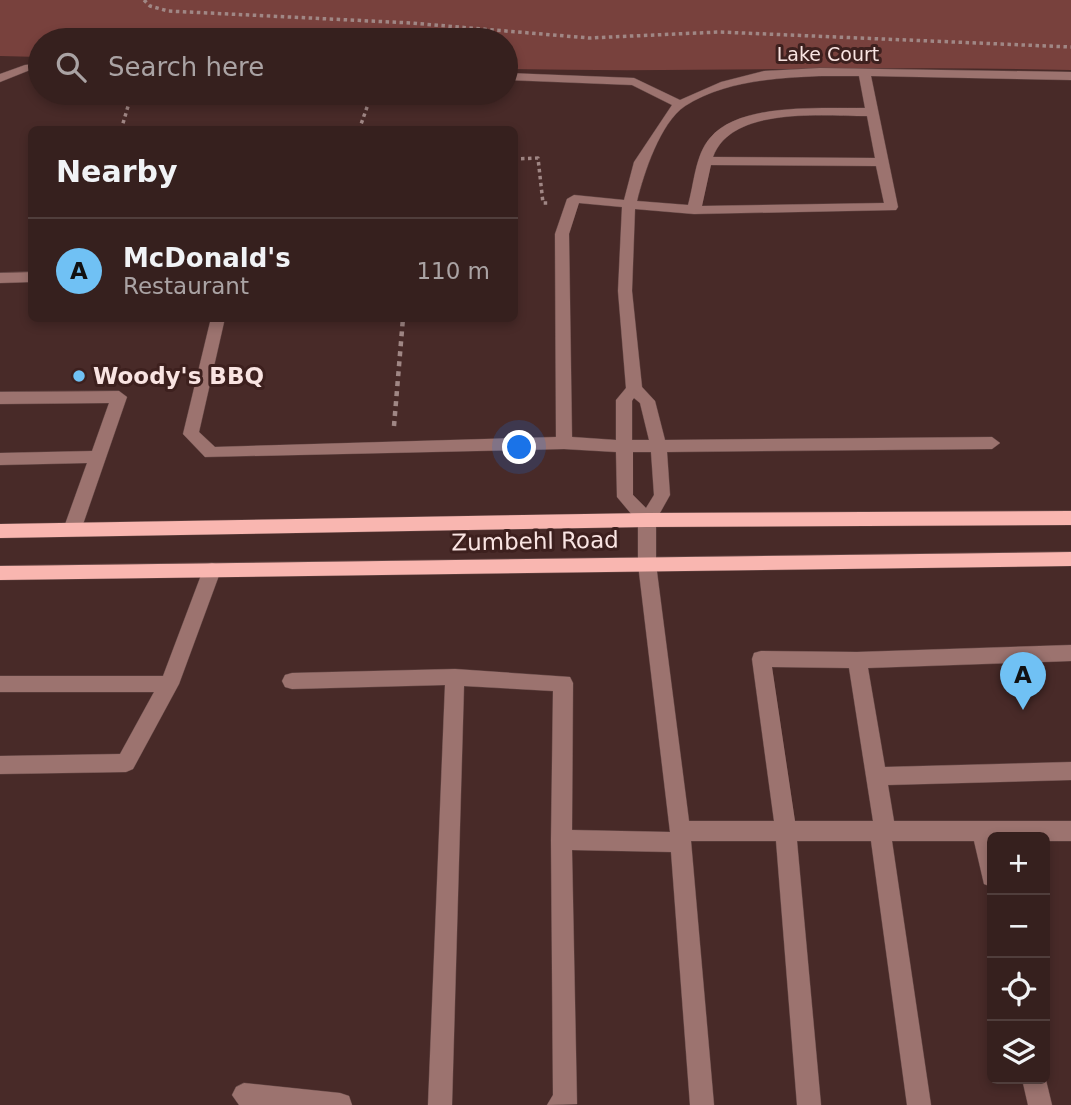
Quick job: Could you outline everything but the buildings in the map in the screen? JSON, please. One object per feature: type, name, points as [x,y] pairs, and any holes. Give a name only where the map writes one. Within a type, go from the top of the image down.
[{"type":"main road","name":"Zumbehl Road","points":[[0,531],[647,520],[1071,518]]},
{"type":"main road","name":"Zumbehl Road","points":[[0,573],[1071,559]]},
{"type":"street","points":[[0,78],[28,67]]},
{"type":"street","name":"Lake Court","points":[[702,1105],[681,837],[647,564],[647,520],[662,495],[659,446],[647,401],[634,390],[625,291],[629,204],[640,162],[669,115],[680,104],[725,85],[764,75],[820,72],[865,75],[1071,76]]},
{"type":"street","points":[[564,443],[562,234],[573,199],[694,209],[891,208],[865,75]]},
{"type":"street","points":[[518,77],[634,82],[680,104]]},
{"type":"street","points":[[694,209],[713,142],[730,127],[760,118],[793,114],[871,113]]},
{"type":"street","points":[[708,161],[882,162]]},
{"type":"street","points":[[0,278],[28,277]]},
{"type":"street","points":[[217,322],[191,434],[211,453],[564,443],[623,446],[992,443]]},
{"type":"street","name":"Lake Court","points":[[634,390],[625,400],[625,496],[647,520]]},
{"type":"street","points":[[0,398],[119,397],[72,530]]},
{"type":"street","points":[[0,459],[97,457]]},
{"type":"street","points":[[0,765],[126,763],[169,684],[212,570]]},
{"type":"street","points":[[809,1105],[786,831],[761,659],[857,660],[1071,653]]},
{"type":"street","points":[[857,660],[877,776],[919,1105]]},
{"type":"street","points":[[440,1105],[455,677]]},
{"type":"street","points":[[292,681],[455,677],[563,682],[561,840],[565,1104],[559,1105]]},
{"type":"street","points":[[0,684],[169,684]]},
{"type":"street","points":[[877,776],[1071,771]]},
{"type":"street","points":[[982,830],[987,854]]},
{"type":"street","points":[[561,840],[786,831],[1071,831]]},
{"type":"street","points":[[1035,1084],[1040,1105]]},
{"type":"street","points":[[244,1095],[340,1105]]},
{"type":"path","points":[[144,0],[150,6],[168,11],[470,28]]},
{"type":"path","points":[[518,32],[589,38],[719,32],[1071,47]]},
{"type":"path","points":[[122,126],[128,105]]},
{"type":"path","points":[[360,126],[368,105]]},
{"type":"path","points":[[518,159],[538,158],[542,204],[573,202]]},
{"type":"path","points":[[392,448],[403,322]]},
{"type":"shaded area","points":[[0,0],[1071,0],[1071,70],[518,69],[518,28],[28,28],[28,57],[0,56]]},
{"type":"place","name":"Woody's BBQ","points":[[79,376]]},
{"type":"place","name":"McDonald's","points":[[1023,710]]}]
